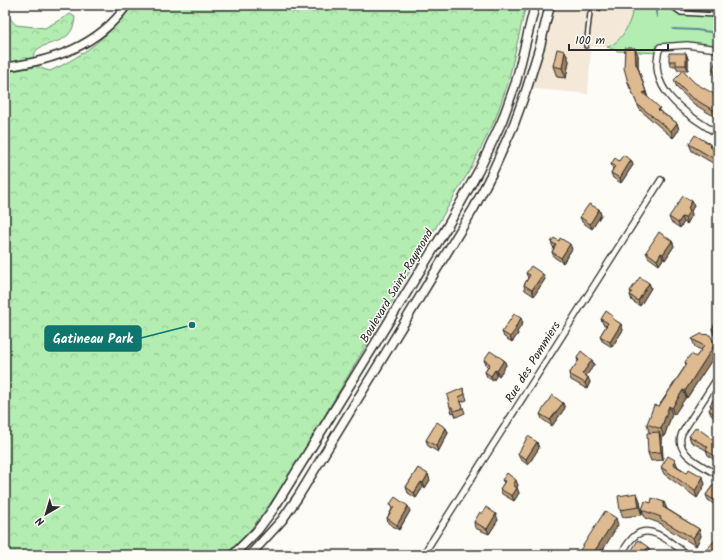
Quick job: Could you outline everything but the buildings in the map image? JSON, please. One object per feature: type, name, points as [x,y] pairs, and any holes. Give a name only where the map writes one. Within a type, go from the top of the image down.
[{"type":"main road","name":"Boulevard Saint-Raymond","points":[[233,555],[257,531],[274,508],[464,198],[502,121],[516,82],[535,5]]},
{"type":"main road","points":[[257,555],[282,520],[386,354],[478,201],[514,124],[535,62],[550,5]]},
{"type":"main road","points":[[250,555],[282,520]]},
{"type":"street","points":[[5,67],[39,61],[70,52],[98,35],[127,5]]},
{"type":"street","points":[[718,49],[687,45],[660,47],[658,53],[658,70],[662,85],[669,97],[687,114],[718,134]]},
{"type":"street","name":"Rue des Pommiers","points":[[423,555],[661,180]]},
{"type":"street","points":[[718,377],[682,433],[680,443],[681,448],[688,456],[718,475]]},
{"type":"street","points":[[621,555],[635,536],[646,531],[657,535],[688,555]]},
{"type":"lane","points":[[670,5],[681,13],[718,14]]},
{"type":"lane","points":[[586,46],[590,13]]},
{"type":"shaded area","points":[[550,5],[633,5],[631,20],[616,42],[607,47],[591,47],[588,94],[527,88]]},
{"type":"green space","points":[[133,5],[526,5],[508,83],[495,120],[471,168],[286,481],[258,521],[242,539],[225,555],[5,555],[5,13],[16,25],[45,28],[70,14],[75,17],[73,28],[68,35],[61,40],[40,48],[35,52],[33,59],[40,68],[50,71],[74,59],[96,44],[116,26]]},
{"type":"green space","points":[[633,5],[670,5],[681,13],[718,14],[718,49],[660,47],[658,53],[618,51],[607,47],[617,41],[626,30],[631,17]]},
{"type":"waterway","points":[[655,5],[657,17]]},
{"type":"waterway","points":[[673,29],[718,33]]},
{"type":"place","name":"Gatineau Park","points":[[192,325]]}]
